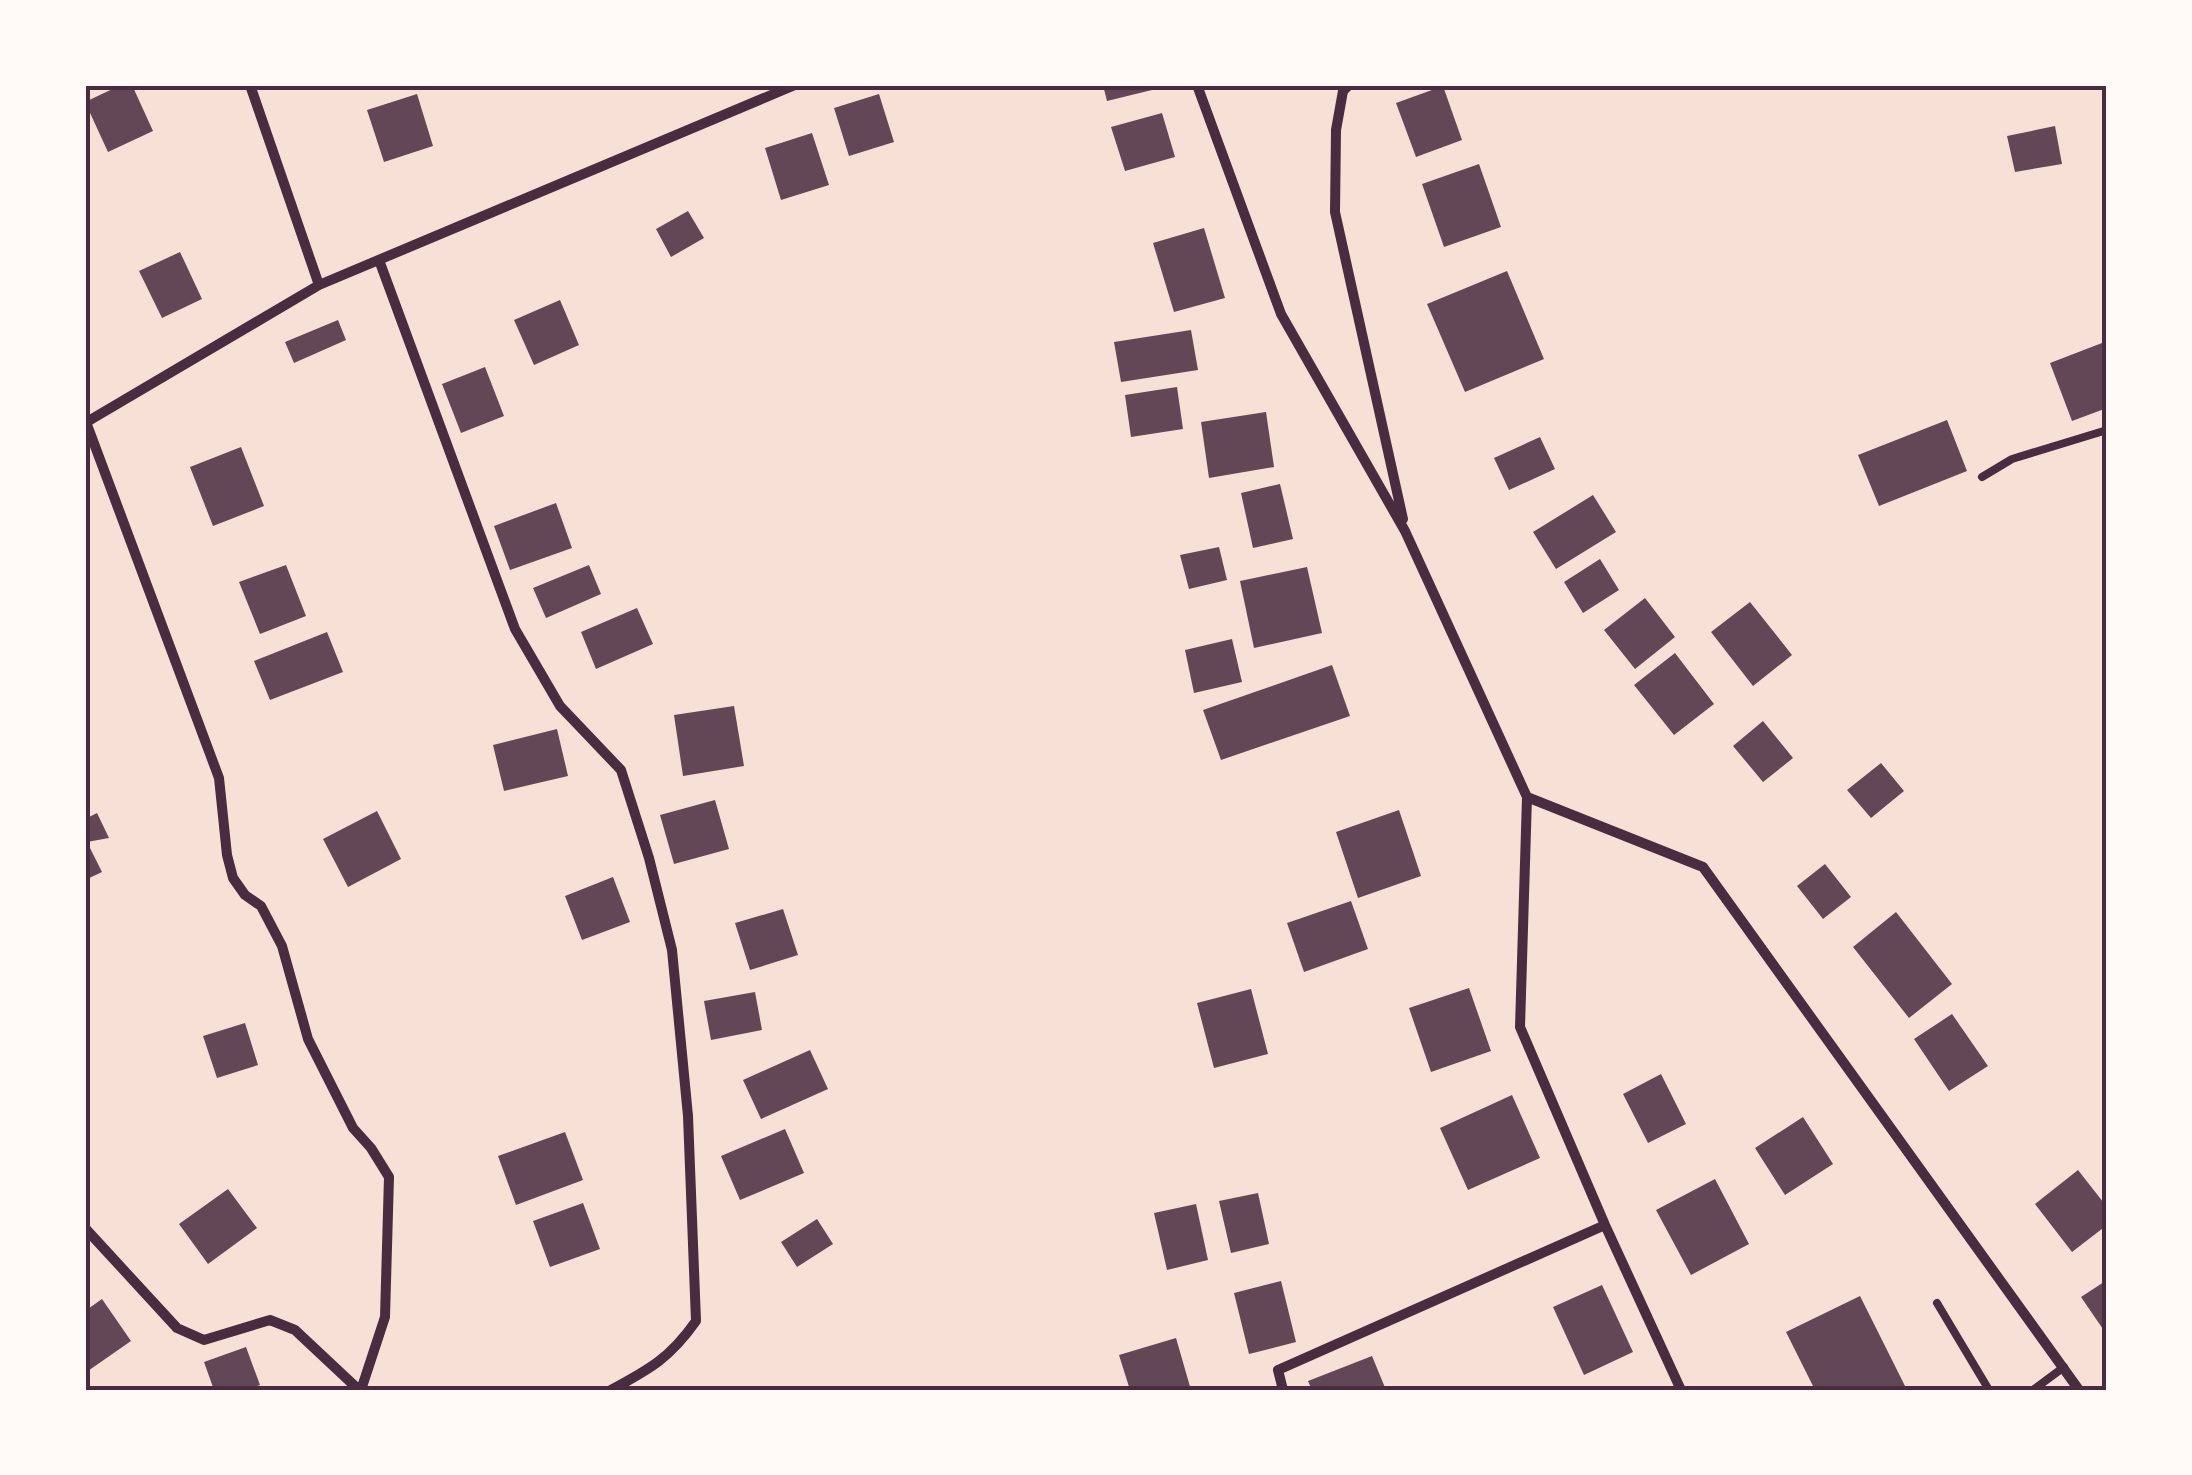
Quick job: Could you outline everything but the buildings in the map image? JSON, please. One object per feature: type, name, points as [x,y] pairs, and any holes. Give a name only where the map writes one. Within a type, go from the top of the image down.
[{"type":"street","points":[[250,85],[319,285]]},
{"type":"street","points":[[85,1228],[176,1328],[204,1340],[270,1320],[296,1330],[360,1390],[385,1317],[389,1177],[353,1128],[308,1039],[282,946],[261,906],[245,895],[233,878],[226,855],[219,778],[86,422],[319,285],[795,85]]},
{"type":"street","points":[[1198,85],[1280,314],[1405,531],[1528,797],[1520,1026],[1681,1390]]},
{"type":"street","points":[[1349,85],[1343,91],[1336,130],[1334,212],[1405,531]]},
{"type":"street","points":[[379,260],[515,629],[560,706],[621,770],[672,950],[688,1116],[696,1321],[677,1348],[649,1370],[610,1390]]},
{"type":"street","points":[[1528,797],[1703,867],[2079,1390]]},
{"type":"street","points":[[1283,1390],[1278,1370],[1606,1225]]},
{"type":"lane","points":[[1982,476],[2012,459],[2107,430]]},
{"type":"lane","points":[[1937,1303],[1988,1390]]},
{"type":"lane","points":[[2032,1390],[2064,1368]]}]
